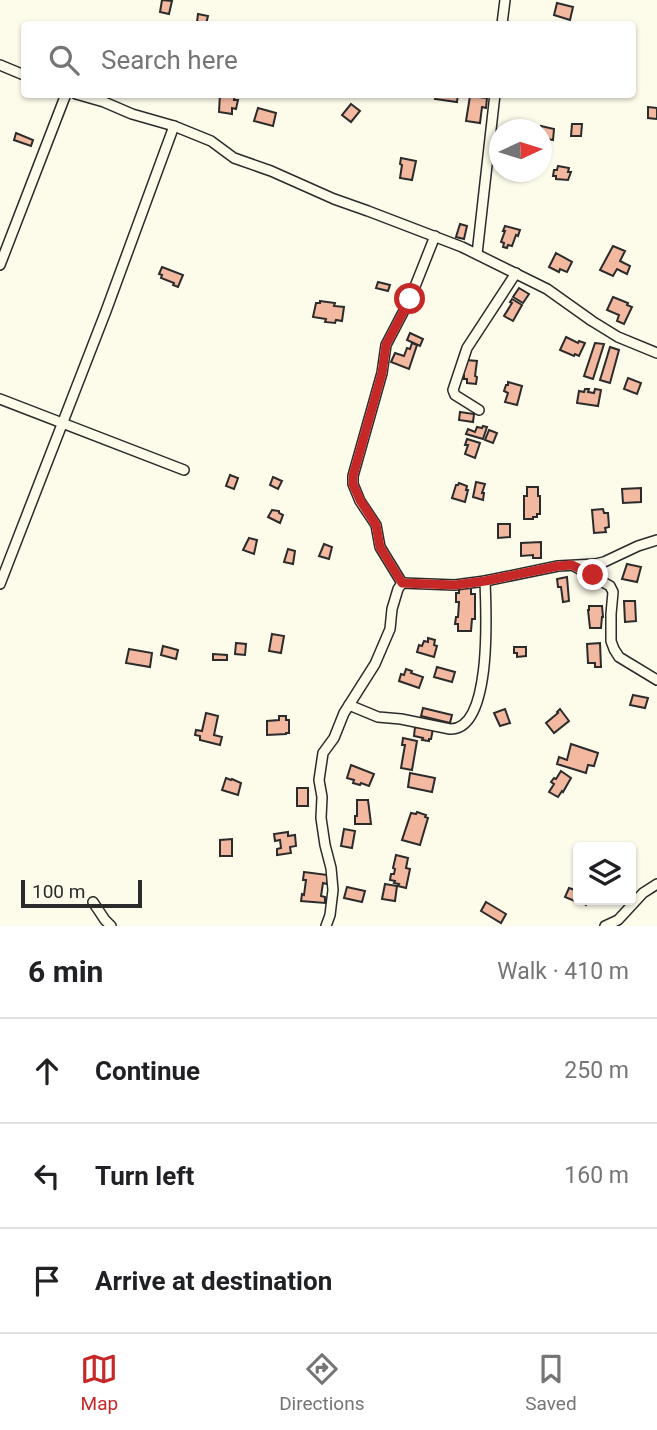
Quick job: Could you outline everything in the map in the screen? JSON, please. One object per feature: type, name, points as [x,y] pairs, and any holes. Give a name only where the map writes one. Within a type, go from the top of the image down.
[{"type":"street","points":[[502,21],[505,0]]},
{"type":"street","points":[[0,65],[21,74]]},
{"type":"street","points":[[0,265],[64,98]]},
{"type":"street","points":[[90,98],[211,141],[234,158],[477,254],[548,289],[618,337],[657,353]]},
{"type":"street","points":[[477,254],[495,98]]},
{"type":"street","points":[[0,584],[174,127]]},
{"type":"street","points":[[402,583],[380,547],[376,525],[360,500],[353,484],[353,476],[382,373],[386,345],[410,299],[435,236]]},
{"type":"street","points":[[479,410],[455,395],[453,390],[467,348],[516,273]]},
{"type":"street","points":[[0,399],[184,470]]},
{"type":"street","points":[[402,583],[455,585],[558,566],[595,564],[638,545],[657,540]]},
{"type":"street","points":[[572,565],[610,586],[613,592],[611,641],[614,649],[619,657],[657,680]]},
{"type":"street","points":[[349,705],[378,717],[450,729],[462,727],[483,683],[485,581]]},
{"type":"street","points":[[326,926],[333,890],[321,818],[322,797],[319,780],[323,753],[375,664],[390,629],[392,609],[402,583]]},
{"type":"street","points":[[605,926],[618,920],[643,893],[657,884]]},
{"type":"street","points":[[93,902],[105,920],[113,926]]},
{"type":"building","points":[[162,0],[172,1],[169,14],[160,12]]},
{"type":"building","points":[[557,3],[573,7],[570,20],[554,15]]},
{"type":"building","points":[[198,14],[208,16],[207,21],[197,21]]},
{"type":"building","points":[[220,98],[238,100],[236,109],[232,108],[232,114],[219,112]]},
{"type":"building","points":[[435,98],[458,98],[457,102]]},
{"type":"building","points":[[470,98],[487,98],[486,108],[482,107],[480,123],[466,121]]},
{"type":"building","points":[[351,104],[360,111],[351,122],[342,115]]},
{"type":"building","points":[[648,107],[657,108],[657,119],[648,118]]},
{"type":"building","points":[[258,108],[276,113],[273,126],[254,121]]},
{"type":"building","points":[[572,124],[582,124],[581,136],[571,136]]},
{"type":"building","points":[[16,133],[33,140],[31,146],[14,140]]},
{"type":"building","points":[[401,158],[416,161],[412,180],[400,178]]},
{"type":"building","points":[[558,166],[569,168],[568,172],[571,172],[568,180],[556,179],[556,176],[553,176]]},
{"type":"building","points":[[460,224],[467,226],[464,239],[456,237]]},
{"type":"building","points":[[505,226],[520,230],[512,246],[508,245],[507,248],[503,247],[504,243],[501,242]]},
{"type":"building","points":[[613,246],[625,251],[620,261],[630,266],[627,274],[617,269],[613,276],[600,270]]},
{"type":"building","points":[[556,253],[572,262],[567,272],[560,269],[559,272],[549,267]]},
{"type":"building","points":[[162,267],[183,275],[178,287],[161,278],[162,275],[159,274]]},
{"type":"building","points":[[378,282],[390,285],[388,291],[376,288]]},
{"type":"building","points":[[519,288],[529,294],[523,303],[513,297]]},
{"type":"building","points":[[613,297],[632,307],[624,324],[617,321],[619,315],[607,310]]},
{"type":"building","points":[[512,299],[522,305],[513,321],[504,316]]},
{"type":"building","points":[[320,301],[344,307],[342,321],[325,322],[326,319],[313,317],[316,303]]},
{"type":"building","points":[[410,333],[423,339],[420,346],[407,340]]},
{"type":"building","points":[[566,337],[578,343],[585,343],[579,356],[560,350]]},
{"type":"building","points":[[412,343],[417,345],[409,369],[391,362],[395,353],[404,356]]},
{"type":"building","points":[[595,343],[604,344],[593,379],[584,376]]},
{"type":"building","points":[[610,347],[619,350],[610,383],[600,380]]},
{"type":"building","points":[[466,360],[477,361],[476,384],[467,383],[467,379],[464,379],[462,369],[465,369]]},
{"type":"building","points":[[628,378],[641,383],[637,394],[624,389]]},
{"type":"building","points":[[508,382],[522,386],[517,405],[505,402],[508,393],[504,391]]},
{"type":"building","points":[[585,389],[594,393],[595,389],[601,390],[598,406],[577,403],[579,391],[584,392]]},
{"type":"building","points":[[460,412],[474,414],[473,422],[459,420]]},
{"type":"building","points":[[477,427],[487,427],[483,439],[466,434],[468,429],[475,432]]},
{"type":"building","points":[[489,430],[497,433],[493,443],[485,440]]},
{"type":"building","points":[[467,439],[480,443],[475,458],[465,454]]},
{"type":"building","points":[[230,475],[238,478],[234,489],[226,486]]},
{"type":"building","points":[[273,477],[282,481],[278,489],[270,485]]},
{"type":"building","points":[[476,482],[485,484],[483,500],[473,497]]},
{"type":"building","points":[[459,483],[467,486],[465,502],[452,498]]},
{"type":"building","points":[[527,487],[538,487],[540,496],[540,514],[533,519],[524,519],[524,496],[527,496]]},
{"type":"building","points":[[641,488],[641,502],[623,503],[622,489]]},
{"type":"building","points":[[603,509],[604,513],[608,513],[609,527],[605,528],[606,532],[594,533],[592,510]]},
{"type":"building","points":[[272,510],[283,515],[280,523],[268,517]]},
{"type":"building","points":[[498,524],[510,524],[510,537],[498,538]]},
{"type":"building","points":[[249,538],[257,540],[254,554],[243,550]]},
{"type":"building","points":[[541,542],[541,558],[533,558],[533,555],[521,556],[521,543]]},
{"type":"building","points":[[324,544],[332,547],[329,559],[319,556]]},
{"type":"building","points":[[288,549],[295,551],[293,564],[284,562]]},
{"type":"building","points":[[627,564],[641,567],[637,582],[622,579]]},
{"type":"building","points":[[567,577],[569,601],[563,602],[557,579]]},
{"type":"building","points":[[459,588],[471,588],[471,594],[475,594],[475,619],[472,619],[471,631],[458,631],[458,624],[455,624],[459,602],[456,602],[456,593],[459,593]]},
{"type":"building","points":[[624,601],[635,601],[636,621],[625,622]]},
{"type":"building","points":[[589,606],[602,606],[601,628],[590,628]]},
{"type":"building","points":[[272,634],[284,636],[281,653],[269,651]]},
{"type":"building","points":[[428,638],[435,640],[434,645],[437,646],[434,657],[417,652],[419,645],[422,646],[424,641],[428,642]]},
{"type":"building","points":[[236,643],[246,644],[245,655],[235,654]]},
{"type":"building","points":[[600,643],[601,667],[595,667],[595,663],[588,663],[587,644]]},
{"type":"building","points":[[163,646],[178,650],[176,659],[161,655]]},
{"type":"building","points":[[514,647],[526,647],[526,656],[517,657]]},
{"type":"building","points":[[129,649],[152,653],[150,667],[126,663]]},
{"type":"building","points":[[213,654],[227,655],[227,660],[213,660]]},
{"type":"building","points":[[437,667],[455,672],[452,682],[434,677]]},
{"type":"building","points":[[406,669],[423,677],[419,688],[399,681]]},
{"type":"building","points":[[633,695],[648,698],[645,708],[630,705]]},
{"type":"building","points":[[423,708],[452,715],[450,723],[421,716]]},
{"type":"building","points":[[505,709],[510,723],[500,726],[494,713]]},
{"type":"building","points":[[560,709],[569,721],[554,733],[546,723]]},
{"type":"building","points":[[206,713],[218,716],[214,735],[222,737],[220,745],[200,740],[200,736],[195,735],[196,730],[202,731]]},
{"type":"building","points":[[279,716],[286,716],[286,720],[289,720],[289,733],[267,735],[267,721],[279,720]]},
{"type":"building","points":[[415,727],[433,729],[431,739],[422,740],[423,738],[414,736]]},
{"type":"building","points":[[403,738],[417,741],[412,770],[401,768],[405,745],[402,745]]},
{"type":"building","points":[[571,744],[598,753],[594,766],[588,765],[586,773],[557,764],[559,757],[567,760]]},
{"type":"building","points":[[351,765],[374,774],[369,786],[353,783],[354,780],[347,778]]},
{"type":"building","points":[[561,771],[571,778],[558,797],[549,792],[554,784],[551,782]]},
{"type":"building","points":[[410,773],[435,778],[432,792],[408,787]]},
{"type":"building","points":[[226,778],[241,783],[238,795],[222,790]]},
{"type":"building","points":[[297,788],[308,788],[308,806],[297,806]]},
{"type":"building","points":[[357,800],[368,800],[371,824],[355,824]]},
{"type":"building","points":[[417,812],[428,818],[420,845],[402,840],[411,813]]},
{"type":"building","points":[[344,829],[355,831],[352,848],[341,846]]},
{"type":"building","points":[[288,832],[288,836],[295,835],[296,846],[290,847],[291,853],[277,855],[277,849],[281,848],[280,840],[275,841],[274,834]]},
{"type":"building","points":[[232,839],[232,856],[220,856],[220,840]]},
{"type":"building","points":[[396,855],[408,858],[406,868],[410,869],[406,888],[390,880],[391,874],[394,874]]},
{"type":"building","points":[[304,872],[328,875],[327,884],[323,883],[321,896],[325,897],[325,903],[301,901],[306,880],[303,880]]},
{"type":"building","points":[[385,884],[397,886],[395,901],[382,899]]},
{"type":"building","points":[[347,887],[365,891],[362,902],[344,898]]},
{"type":"building","points":[[569,888],[573,889],[573,900],[565,897]]},
{"type":"building","points":[[486,902],[506,914],[501,923],[481,911]]},
{"type":"route","points":[[410,299],[386,345],[382,373],[353,476],[353,484],[360,500],[376,525],[380,547],[402,583],[455,585],[572,565],[593,575]]}]
